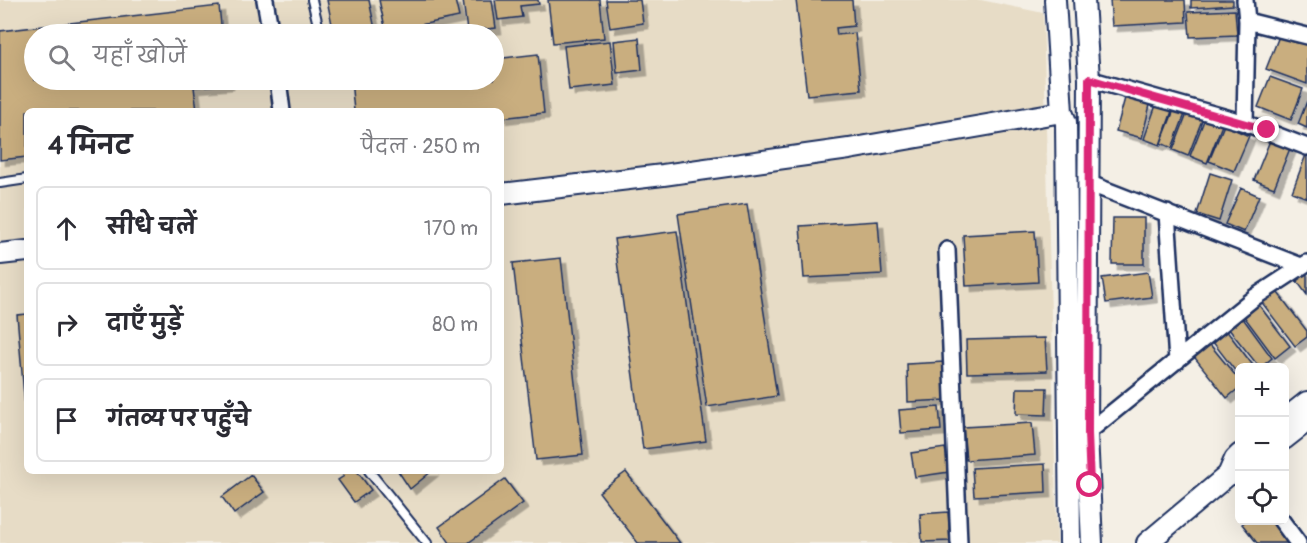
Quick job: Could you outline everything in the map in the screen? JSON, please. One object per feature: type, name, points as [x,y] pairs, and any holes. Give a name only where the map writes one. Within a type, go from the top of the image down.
[{"type":"street","points":[[265,0],[269,24]]},
{"type":"street","points":[[1055,0],[1062,112],[1066,122],[1070,543]]},
{"type":"street","points":[[1084,0],[1089,79],[1088,433],[1092,543]]},
{"type":"street","points":[[1245,0],[1247,21],[1245,123]]},
{"type":"street","points":[[1247,21],[1306,35]]},
{"type":"street","points":[[1089,79],[1245,123],[1307,147]]},
{"type":"street","points":[[279,90],[282,108]]},
{"type":"street","points":[[504,194],[663,175],[849,149],[1062,112]]},
{"type":"street","points":[[1088,183],[1304,265]]},
{"type":"street","points":[[1167,213],[1177,361]]},
{"type":"street","points":[[947,250],[959,543]]},
{"type":"street","points":[[0,254],[24,251]]},
{"type":"street","points":[[1088,433],[1255,297],[1304,265]]},
{"type":"street","points":[[1288,417],[1307,402]]},
{"type":"street","points":[[1289,435],[1307,421]]},
{"type":"street","points":[[1147,543],[1235,466]]},
{"type":"street","points":[[1285,525],[1298,543]]},
{"type":"lane","points":[[312,0],[318,24]]},
{"type":"lane","points":[[0,183],[24,179]]},
{"type":"lane","points":[[371,474],[427,543]]},
{"type":"shaded area","points":[[0,0],[981,0],[1043,13],[1057,543],[0,543]]},
{"type":"building","points":[[327,0],[369,0],[374,24],[332,24]]},
{"type":"building","points":[[379,0],[455,0],[459,17],[425,24],[384,24]]},
{"type":"building","points":[[463,0],[492,0],[495,24],[466,24]]},
{"type":"building","points":[[495,0],[538,0],[539,4],[520,6],[522,17],[498,20]]},
{"type":"building","points":[[548,0],[600,0],[604,38],[553,43]]},
{"type":"building","points":[[606,0],[640,0],[643,23],[610,28]]},
{"type":"building","points":[[796,0],[852,0],[854,26],[836,28],[837,35],[855,33],[861,90],[807,95]]},
{"type":"building","points":[[1110,0],[1185,0],[1186,22],[1112,26]]},
{"type":"building","points":[[1191,0],[1233,0],[1233,5],[1191,8]]},
{"type":"building","points":[[219,6],[221,24],[61,24]]},
{"type":"building","points":[[1235,10],[1237,35],[1190,37],[1188,12]]},
{"type":"building","points":[[24,28],[24,90],[194,90],[197,108],[24,108],[24,157],[0,160],[0,31]]},
{"type":"building","points":[[1281,31],[1307,41],[1307,84],[1266,69]]},
{"type":"building","points":[[639,38],[642,70],[617,73],[614,41]]},
{"type":"building","points":[[610,41],[615,85],[569,90],[564,46]]},
{"type":"building","points":[[538,54],[544,113],[504,118],[504,108],[354,108],[352,90],[504,90],[504,58]]},
{"type":"building","points":[[1270,77],[1303,89],[1291,120],[1258,107]]},
{"type":"building","points":[[1125,98],[1150,105],[1142,138],[1116,131]]},
{"type":"building","points":[[1307,101],[1307,128],[1298,124]]},
{"type":"building","points":[[1156,105],[1172,111],[1160,145],[1144,139]]},
{"type":"building","points":[[1174,110],[1185,114],[1172,148],[1161,143]]},
{"type":"building","points":[[1187,114],[1202,120],[1188,156],[1173,150]]},
{"type":"building","points":[[1205,118],[1222,125],[1207,163],[1190,156]]},
{"type":"building","points":[[1224,125],[1249,136],[1234,171],[1209,161]]},
{"type":"building","points":[[1271,138],[1291,146],[1274,188],[1254,180]]},
{"type":"building","points":[[1307,152],[1307,198],[1292,192]]},
{"type":"building","points":[[1210,173],[1232,180],[1219,221],[1197,214]]},
{"type":"building","points":[[1241,188],[1259,196],[1244,232],[1225,224]]},
{"type":"building","points":[[747,204],[777,396],[707,407],[678,214]]},
{"type":"building","points":[[1113,218],[1144,218],[1144,264],[1112,264]]},
{"type":"building","points":[[878,221],[882,274],[804,278],[800,226]]},
{"type":"building","points":[[677,231],[706,441],[643,449],[614,239]]},
{"type":"building","points":[[1035,231],[1038,282],[966,286],[963,235]]},
{"type":"building","points":[[561,258],[583,455],[536,460],[513,263]]},
{"type":"building","points":[[1307,268],[1307,295],[1294,277]]},
{"type":"building","points":[[1148,272],[1152,297],[1106,303],[1102,278]]},
{"type":"building","points":[[1275,289],[1307,331],[1307,337],[1295,346],[1260,300]]},
{"type":"building","points":[[1255,300],[1290,346],[1275,358],[1240,311]]},
{"type":"building","points":[[24,314],[24,396],[17,315]]},
{"type":"building","points":[[1242,317],[1272,358],[1266,363],[1256,363],[1228,328]]},
{"type":"building","points":[[1226,330],[1251,363],[1235,363],[1235,371],[1212,341]]},
{"type":"building","points":[[1045,338],[1047,371],[967,373],[966,340]]},
{"type":"building","points":[[1207,341],[1235,375],[1235,391],[1227,398],[1191,353]]},
{"type":"building","points":[[944,362],[946,400],[908,402],[907,364]]},
{"type":"building","points":[[1017,388],[1047,388],[1046,415],[1016,414]]},
{"type":"building","points":[[939,407],[941,430],[901,433],[899,410]]},
{"type":"building","points":[[1032,423],[1035,455],[966,460],[963,427]]},
{"type":"building","points":[[945,448],[949,472],[915,477],[911,453]]},
{"type":"building","points":[[1045,464],[1046,492],[974,496],[972,468]]},
{"type":"building","points":[[626,472],[680,543],[638,543],[599,492]]},
{"type":"building","points":[[342,474],[359,474],[371,490],[354,502],[338,480],[344,476]]},
{"type":"building","points":[[400,474],[428,474],[410,489]]},
{"type":"building","points":[[251,475],[264,492],[234,514],[222,497]]},
{"type":"building","points":[[505,479],[523,503],[468,543],[450,543],[439,527]]},
{"type":"building","points":[[948,512],[950,541],[922,542],[920,514]]},
{"type":"building","points":[[1243,525],[1276,525],[1290,543],[1257,543]]},
{"type":"route","points":[[1090,485],[1088,433],[1089,79],[1267,130]]}]
